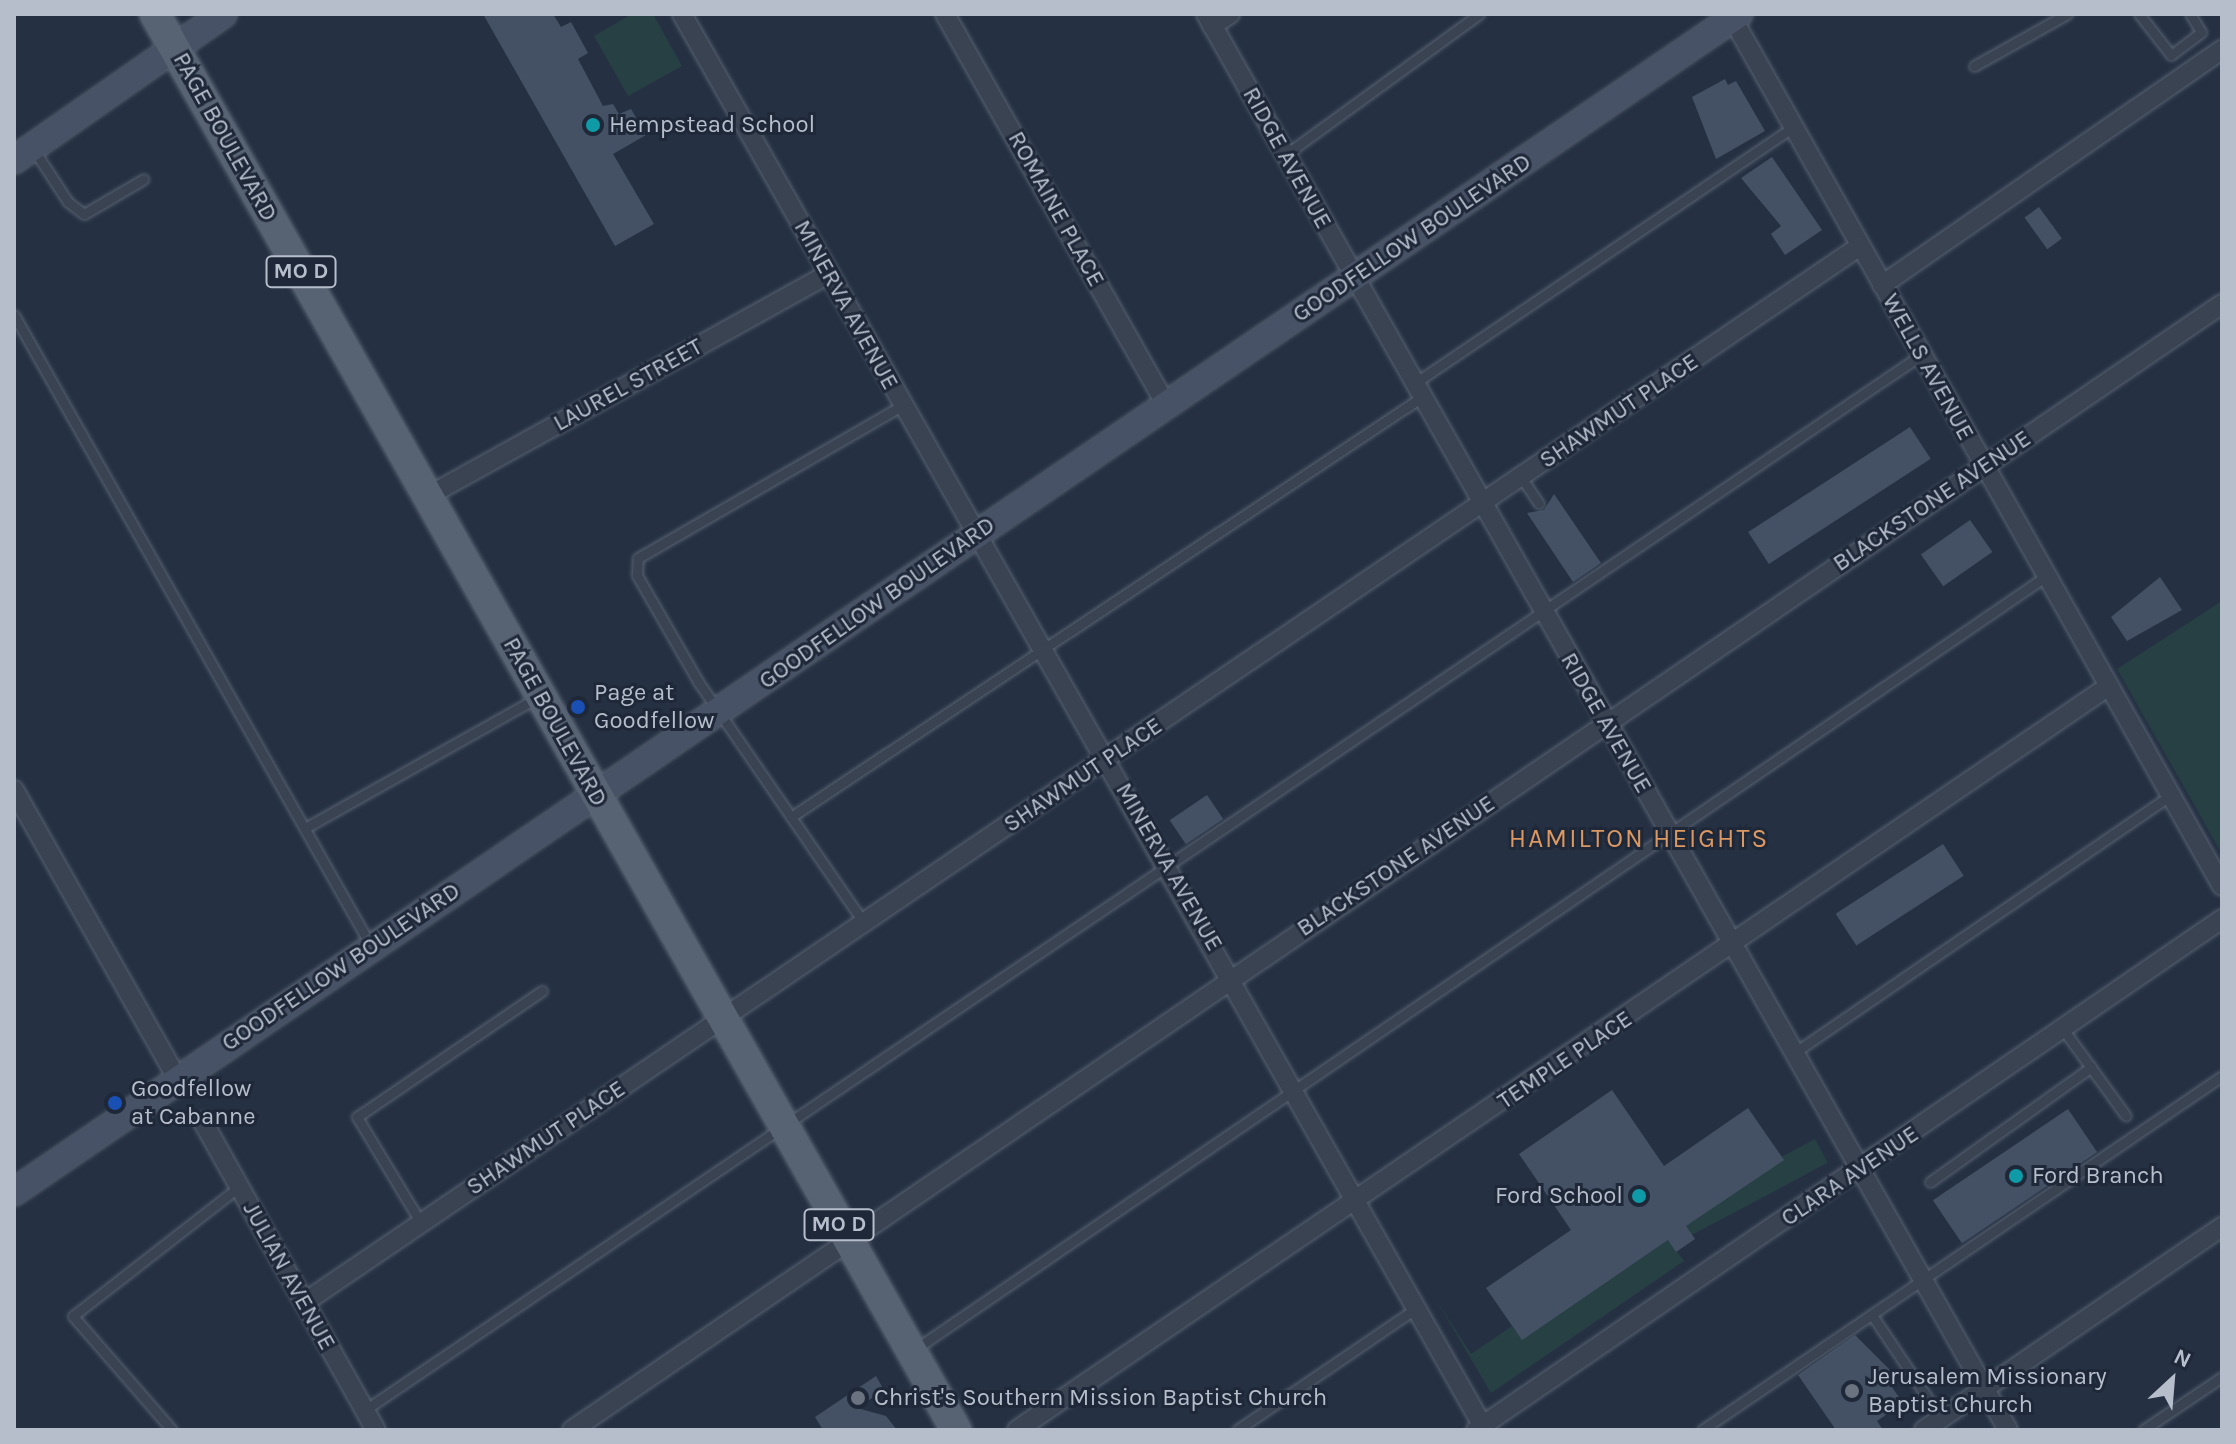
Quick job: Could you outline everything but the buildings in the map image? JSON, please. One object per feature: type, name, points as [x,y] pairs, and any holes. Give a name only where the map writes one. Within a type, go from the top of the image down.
[{"type":"main road","name":"PAGE BOULEVARD","points":[[155,14],[956,1430]]},
{"type":"main road","points":[[23,154],[223,14]]},
{"type":"main road","name":"GOODFELLOW BOULEVARD","points":[[14,1192],[1166,404],[1355,279],[1734,16]]},
{"type":"street","name":"MINERVA AVENUE","points":[[682,14],[1232,978],[1481,1429]]},
{"type":"street","name":"ROMAINE PLACE","points":[[945,14],[1166,404]]},
{"type":"street","points":[[1209,20],[1230,14]]},
{"type":"street","name":"WELLS AVENUE","points":[[1734,16],[1983,466],[2222,886]]},
{"type":"street","name":"RIDGE AVENUE","points":[[1209,20],[1858,1171],[2008,1430]]},
{"type":"street","points":[[1882,285],[2222,50]]},
{"type":"street","name":"SHAWMUT PLACE","points":[[305,1302],[1860,246]]},
{"type":"street","name":"LAUREL STREET","points":[[428,496],[829,274]]},
{"type":"street","name":"BLACKSTONE AVENUE","points":[[572,1430],[2222,304]]},
{"type":"street","name":"TEMPLE PLACE","points":[[1017,1430],[1353,1201],[1734,948],[2109,686]]},
{"type":"street","points":[[14,790],[177,1078]]},
{"type":"street","name":"CLARA AVENUE","points":[[1481,1429],[2222,919]]},
{"type":"street","name":"JULIAN AVENUE","points":[[203,1122],[376,1430]]},
{"type":"street","points":[[1924,1430],[2222,1227]]},
{"type":"lane","points":[[1285,155],[1479,14]]},
{"type":"lane","points":[[1974,66],[2067,14]]},
{"type":"lane","points":[[2139,14],[2171,55],[2201,32],[2190,14]]},
{"type":"lane","points":[[791,817],[1043,649],[1793,127]]},
{"type":"lane","points":[[23,154],[68,202],[84,214],[144,179]]},
{"type":"lane","points":[[14,315],[372,946]]},
{"type":"lane","points":[[365,1410],[782,1125],[1544,614],[1921,355]]},
{"type":"lane","points":[[864,923],[719,712],[637,575],[638,558],[903,405]]},
{"type":"lane","points":[[1521,477],[1539,504]]},
{"type":"lane","points":[[911,1352],[2046,576]]},
{"type":"lane","points":[[305,828],[541,696]]},
{"type":"lane","points":[[1793,1054],[2171,795]]},
{"type":"lane","points":[[421,1223],[357,1117],[542,991]]},
{"type":"lane","points":[[2063,1029],[2126,1116]]},
{"type":"lane","points":[[1930,1182],[2091,1067]]},
{"type":"lane","points":[[1702,1430],[2222,1076]]},
{"type":"lane","points":[[172,1430],[73,1316],[239,1187]]},
{"type":"lane","points":[[1237,1430],[1415,1309]]},
{"type":"lane","points":[[1872,1315],[1941,1418]]},
{"type":"lane","points":[[2143,1430],[2222,1377]]},
{"type":"green space","points":[[632,14],[653,14],[682,66],[628,96],[594,36]]},
{"type":"green space","points":[[2222,601],[2222,854],[2117,669]]},
{"type":"green space","points":[[1815,1139],[1828,1163],[1690,1236],[1677,1212]]},
{"type":"green space","points":[[1668,1240],[1684,1261],[1491,1393],[1435,1298],[1471,1354],[1512,1326],[1522,1339]]},
{"type":"place","name":"Hempstead School","points":[[593,125]]},
{"type":"place","name":"Page at Goodfellow","points":[[578,707]]},
{"type":"place","name":"Goodfellow at Cabanne","points":[[115,1103]]},
{"type":"place","name":"Ford Branch","points":[[2016,1176]]},
{"type":"place","name":"Ford School","points":[[1639,1196]]},
{"type":"place","name":"Jerusalem Missionary Baptist Church","points":[[1852,1391]]},
{"type":"place","name":"Christ's Southern Mission Baptist Church","points":[[858,1398]]},
{"type":"district","name":"HAMILTON HEIGHTS","points":[[1639,839]]}]
